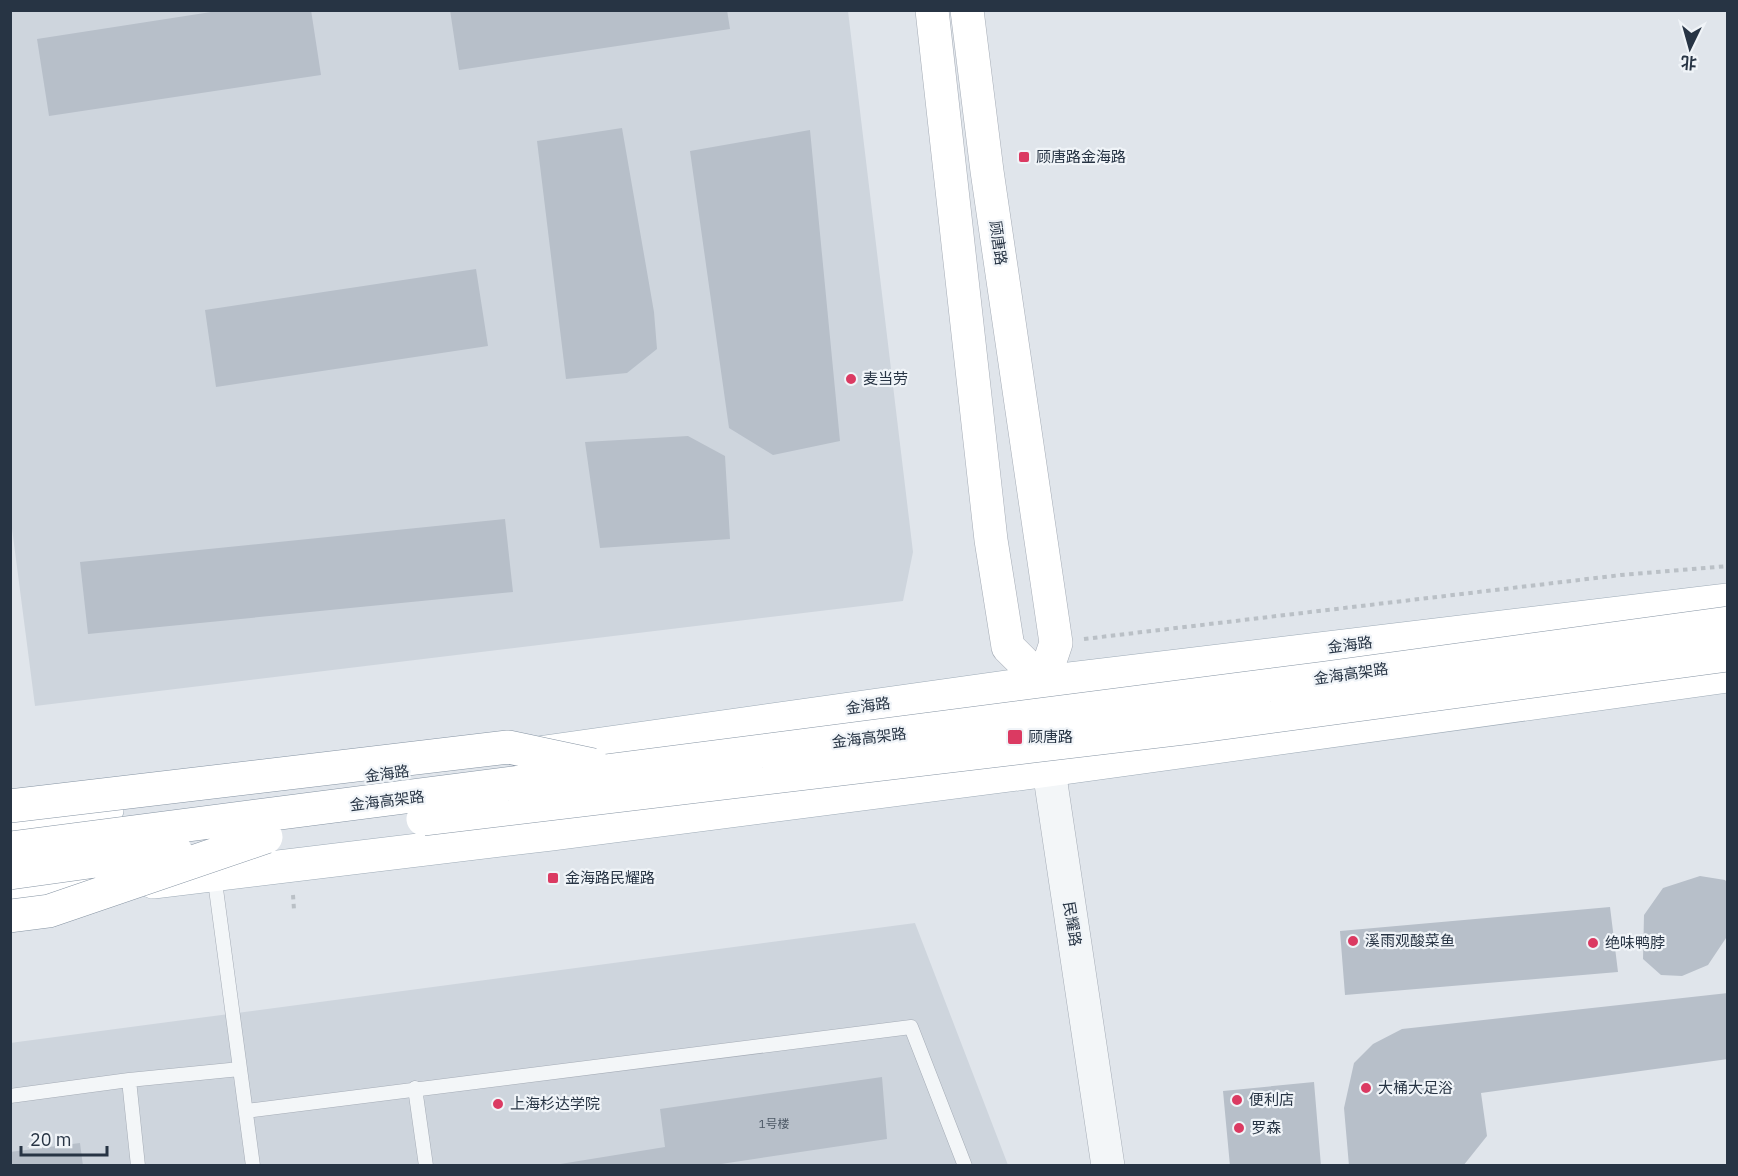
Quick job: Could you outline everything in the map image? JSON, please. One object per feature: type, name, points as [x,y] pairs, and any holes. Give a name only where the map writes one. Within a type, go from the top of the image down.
[{"type":"main road","points":[[932,10],[991,540],[1008,647],[1043,682]]},
{"type":"main road","name":"顾唐路","points":[[967,10],[987,171],[1056,643],[1043,682]]},
{"type":"main road","name":"金海路","points":[[10,824],[1043,682],[1728,600]]},
{"type":"main road","name":"金海高架路","points":[[10,848],[618,770],[1728,622]]},
{"type":"main road","name":"金海高架路","points":[[11,891],[266,837],[1180,729],[1728,656]]},
{"type":"main road","points":[[11,891],[214,876],[1049,770],[1728,676]]},
{"type":"main road","name":"民耀路","points":[[1043,682],[1049,770]]},
{"type":"main road","points":[[10,806],[508,747],[618,770]]},
{"type":"main road","points":[[11,891],[49,911],[266,837]]},
{"type":"street","name":"民耀路","points":[[1049,770],[1108,1166]]},
{"type":"lane","points":[[205,809],[253,1166]]},
{"type":"lane","points":[[246,1111],[911,1027],[965,1166]]},
{"type":"lane","points":[[10,1095],[240,1069]]},
{"type":"lane","points":[[129,1080],[138,1166]]},
{"type":"lane","points":[[415,1088],[426,1166]]},
{"type":"shaded area","points":[[10,11],[848,11],[913,552],[903,601],[35,706],[10,513]]},
{"type":"shaded area","name":"上海杉达学院","points":[[915,923],[1008,1165],[11,1165],[10,1043]]},
{"type":"building","points":[[224,10],[311,10],[321,75],[49,116],[37,39]]},
{"type":"building","points":[[450,10],[727,10],[730,29],[459,70]]},
{"type":"building","points":[[622,128],[654,312],[657,349],[627,373],[566,379],[537,141]]},
{"type":"building","points":[[810,130],[840,441],[773,455],[729,428],[690,151]]},
{"type":"building","points":[[476,269],[488,346],[216,387],[205,310]]},
{"type":"building","points":[[688,436],[725,456],[730,539],[600,548],[585,442]]},
{"type":"building","points":[[505,519],[513,592],[88,634],[80,562]]},
{"type":"building","points":[[1700,876],[1725,880],[1728,884],[1728,935],[1708,965],[1682,976],[1661,975],[1643,959],[1644,915],[1663,888]]},
{"type":"building","points":[[1610,907],[1618,972],[1345,995],[1340,931]]},
{"type":"building","points":[[1728,993],[1728,1059],[1481,1093],[1487,1136],[1463,1166],[1349,1166],[1344,1108],[1354,1063],[1373,1044],[1402,1029]]},
{"type":"building","points":[[882,1077],[887,1139],[708,1166],[548,1166],[665,1147],[660,1109]]},
{"type":"building","points":[[1314,1082],[1321,1166],[1230,1166],[1223,1091]]},
{"type":"building","points":[[80,1143],[83,1166],[10,1166],[10,1152]]},
{"type":"place","name":"顾唐路金海路","points":[[1024,157]]},
{"type":"place","name":"麦当劳","points":[[851,379]]},
{"type":"place","name":"顾唐路","points":[[1015,737]]},
{"type":"place","name":"金海路民耀路","points":[[553,878]]},
{"type":"place","name":"溪雨观酸菜鱼","points":[[1353,941]]},
{"type":"place","name":"绝味鸭脖","points":[[1593,943]]},
{"type":"place","name":"大桶大足浴","points":[[1366,1088]]},
{"type":"place","name":"便利店","points":[[1237,1100]]},
{"type":"place","name":"上海杉达学院","points":[[498,1104]]},
{"type":"place","name":"罗森","points":[[1239,1128]]}]
